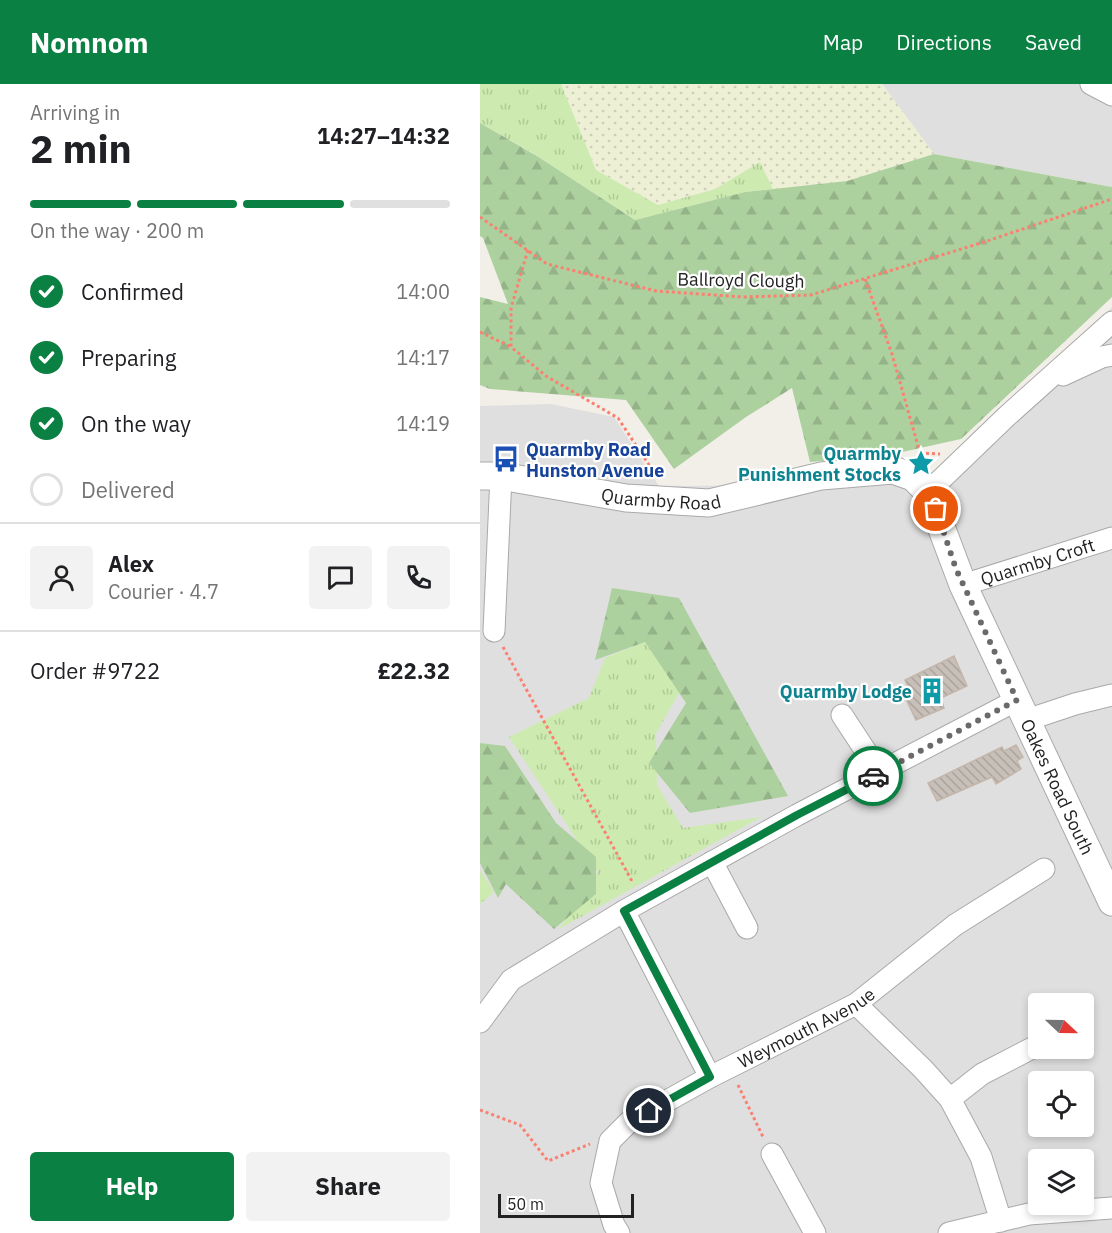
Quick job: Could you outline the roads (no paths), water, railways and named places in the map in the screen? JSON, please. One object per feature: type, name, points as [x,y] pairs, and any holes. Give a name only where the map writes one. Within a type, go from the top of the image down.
[{"type":"street","points":[[1091,84],[1112,95]]},
{"type":"street","points":[[920,484],[966,456],[1112,322]]},
{"type":"street","points":[[1007,416],[1066,372],[1112,355]]},
{"type":"street","name":"Quarmby Road","points":[[490,476],[626,498],[709,503],[838,474],[893,470],[920,484]]},
{"type":"street","points":[[490,476],[494,631]]},
{"type":"street","name":"Oakes Road South","points":[[920,484],[963,585],[1112,902]]},
{"type":"street","name":"Quarmby Croft","points":[[963,585],[1112,538]]},
{"type":"street","points":[[480,1022],[511,980],[643,900],[797,815],[880,773],[1022,710],[1075,704],[1112,695]]},
{"type":"street","points":[[842,715],[880,773]]},
{"type":"street","points":[[712,862],[747,928]]},
{"type":"street","name":"Weymouth Avenue","points":[[619,1233],[614,1225],[601,1182],[610,1141],[629,1122],[710,1077],[856,1004],[954,925],[1044,869]]},
{"type":"street","points":[[624,911],[710,1077]]},
{"type":"street","points":[[856,1004],[923,1069],[950,1099],[981,1157],[1001,1221]]},
{"type":"street","points":[[950,1099],[982,1074],[1028,1050]]},
{"type":"street","points":[[772,1154],[816,1233]]},
{"type":"street","points":[[949,1233],[1029,1214],[1112,1209]]},
{"type":"place","name":"Quarmby Road Hunston Avenue","points":[[506,459]]},
{"type":"place","name":"Quarmby Punishment Stocks","points":[[921,463]]},
{"type":"place","name":"Quarmby Lodge","points":[[932,691]]}]
